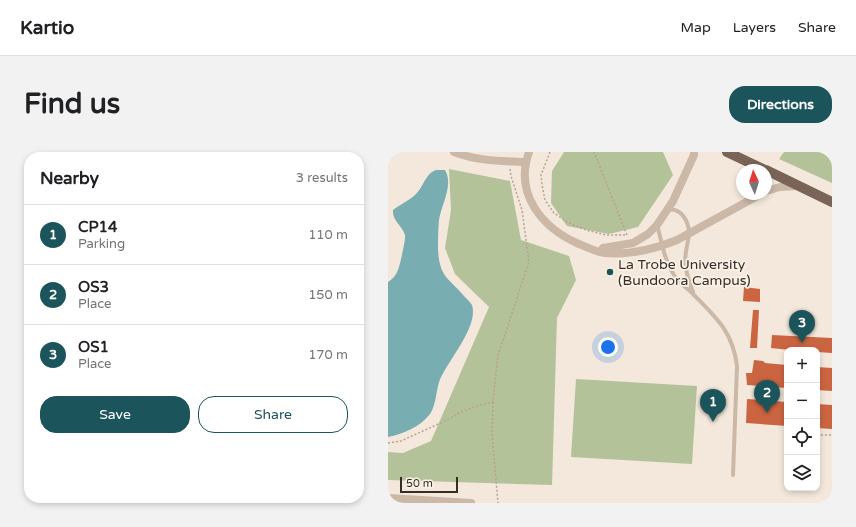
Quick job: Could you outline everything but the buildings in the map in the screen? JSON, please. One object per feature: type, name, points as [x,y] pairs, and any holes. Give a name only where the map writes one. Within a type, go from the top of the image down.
[{"type":"main road","points":[[727,152],[753,164]]},
{"type":"main road","points":[[772,173],[832,202]]},
{"type":"street","points":[[454,152],[476,159],[525,162]]},
{"type":"street","points":[[529,152],[525,162],[525,184],[530,198],[542,220],[565,238],[604,253],[638,251],[662,246],[750,200]]},
{"type":"street","points":[[585,246],[606,248],[633,243],[648,234],[657,225],[667,210],[690,165],[694,152]]},
{"type":"street","points":[[772,189],[780,187],[798,186]]},
{"type":"street","points":[[388,498],[471,503]]},
{"type":"lane","points":[[667,210],[673,209],[679,211],[684,216],[687,224],[689,233],[685,255],[687,278],[693,294]]},
{"type":"lane","points":[[657,225],[663,252],[673,274],[715,315],[730,337],[736,355],[737,366],[733,475]]},
{"type":"path","points":[[550,152],[541,175],[545,200],[554,214],[567,222],[586,230],[606,235],[627,235],[594,152]]},
{"type":"path","points":[[498,503],[492,434],[493,402],[498,355],[529,262],[522,210],[511,176],[510,161]]},
{"type":"path","points":[[388,443],[401,441],[480,404],[493,402]]},
{"type":"path","points":[[820,435],[832,434]]},
{"type":"green space","points":[[564,152],[663,152],[673,175],[638,227],[609,234],[567,226],[551,203],[552,171]]},
{"type":"green space","points":[[784,152],[832,152],[832,183],[779,159]]},
{"type":"green space","points":[[449,169],[510,181],[521,240],[569,256],[576,280],[557,318],[552,485],[388,480],[388,452],[403,453],[431,441],[489,307],[455,274],[445,248],[451,210]]},
{"type":"green space","points":[[576,379],[697,386],[692,464],[571,457]]},
{"type":"water","points":[[436,170],[445,170],[448,182],[448,188],[439,220],[439,259],[443,272],[472,305],[473,314],[467,333],[439,382],[435,403],[430,414],[421,423],[411,429],[388,437],[388,282],[394,277],[398,270],[405,237],[404,232],[394,217],[393,210],[416,194],[429,174]]},
{"type":"place","name":"La Trobe University (Bundoora Campus)","points":[[610,272]]},
{"type":"place","name":"OS1","points":[[802,343]]},
{"type":"place","name":"OS3","points":[[767,413]]},
{"type":"place","name":"CP14","points":[[713,422]]}]
